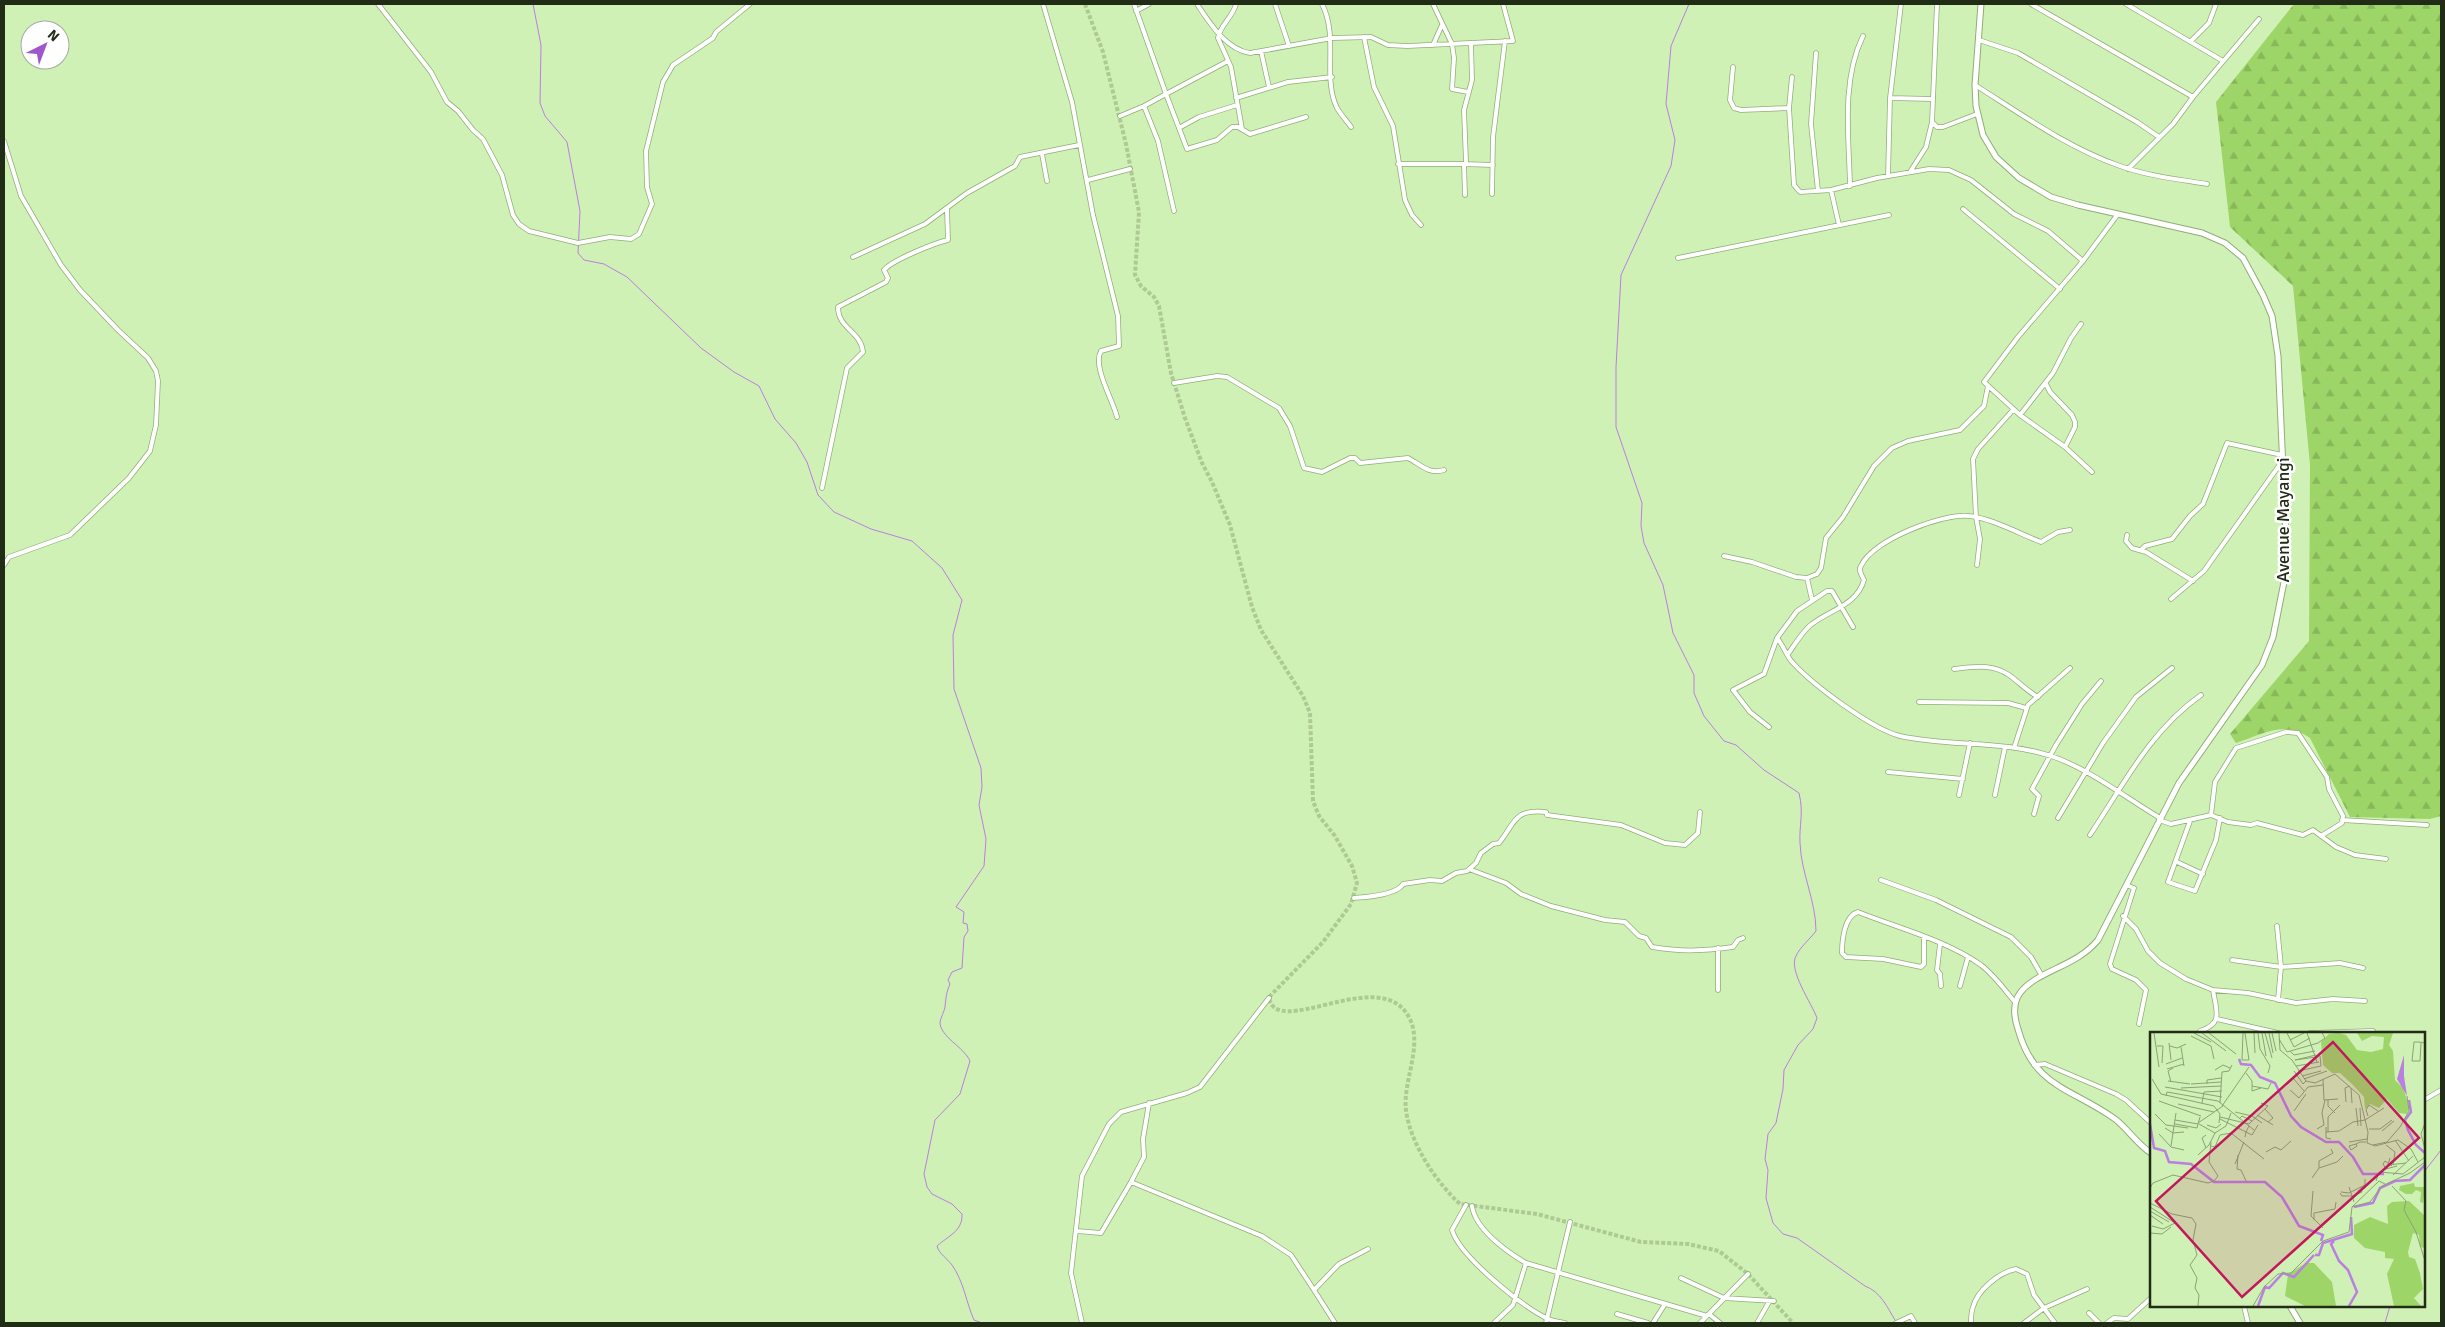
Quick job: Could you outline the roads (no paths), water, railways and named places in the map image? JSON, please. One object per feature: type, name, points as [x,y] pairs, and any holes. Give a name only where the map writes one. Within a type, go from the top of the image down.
[{"type":"street","points":[[378,4],[431,72],[447,102],[458,111],[483,139],[502,176],[513,215],[519,224],[529,231],[578,242],[610,237],[631,239],[639,234],[652,204],[647,187],[646,150],[662,82],[673,64],[713,38],[716,32],[750,4]]},
{"type":"street","points":[[1042,4],[1070,95],[1079,146],[1088,180],[1093,215],[1118,316],[1119,346],[1101,351],[1098,355],[1102,380],[1116,417]]},
{"type":"street","points":[[1134,4],[1186,147],[1190,150],[1217,140],[1232,127],[1242,129],[1247,133],[1254,133],[1306,117]]},
{"type":"street","points":[[1136,11],[1148,4]]},
{"type":"street","points":[[1197,4],[1211,26],[1240,50],[1250,53],[1332,38],[1376,38],[1383,43],[1394,46],[1513,41],[1503,4]]},
{"type":"street","points":[[1236,4],[1230,18],[1219,33],[1220,43],[1228,61],[1242,129]]},
{"type":"street","points":[[1275,4],[1288,46]]},
{"type":"street","points":[[1322,4],[1332,38],[1332,77],[1337,107],[1352,127]]},
{"type":"street","points":[[1432,4],[1452,44],[1454,58],[1451,87],[1455,91],[1468,92]]},
{"type":"street","points":[[1888,176],[1890,98],[1901,4]]},
{"type":"street","points":[[1910,172],[1926,147],[1932,122],[1937,4]]},
{"type":"street","name":"Avenue Mayangi","points":[[1981,4],[1975,85],[1977,114],[1983,135],[2001,163],[2037,190],[2059,199],[2213,236],[2243,258],[2272,316],[2278,356],[2286,537],[2284,582],[2280,608],[2269,650],[2262,665],[2224,721],[2190,766],[2159,819],[2102,934],[2092,948],[2077,960],[2042,977],[2023,989],[2015,1002]]},
{"type":"street","points":[[2031,4],[2193,98]]},
{"type":"street","points":[[2126,4],[2223,61]]},
{"type":"street","points":[[2191,41],[2209,23],[2216,4]]},
{"type":"street","points":[[2128,169],[2174,124],[2193,98],[2259,19]]},
{"type":"street","points":[[1433,45],[1442,31],[1442,23]]},
{"type":"street","points":[[1850,186],[1849,102],[1854,58],[1863,36]]},
{"type":"street","points":[[1364,37],[1374,87],[1393,126],[1405,200],[1412,215],[1421,225]]},
{"type":"street","points":[[1979,40],[2018,53],[2137,122],[2159,137]]},
{"type":"street","points":[[1492,194],[1494,128],[1505,42]]},
{"type":"street","points":[[1465,195],[1464,164],[1467,160],[1464,115],[1472,80],[1471,43]]},
{"type":"street","points":[[1261,51],[1269,87]]},
{"type":"street","points":[[1816,53],[1811,124],[1818,191]]},
{"type":"street","points":[[1120,116],[1144,106],[1228,61]]},
{"type":"street","points":[[1733,67],[1730,100],[1734,108],[1741,110],[1789,108]]},
{"type":"street","points":[[1236,98],[1288,82],[1332,77]]},
{"type":"street","points":[[1792,77],[1789,108],[1794,185],[1803,193],[1831,190],[1910,172],[1940,169],[1970,180],[2014,214],[2048,231],[2083,262]]},
{"type":"street","points":[[1975,85],[2075,145],[2128,169],[2206,184]]},
{"type":"street","points":[[1890,98],[1932,99]]},
{"type":"street","points":[[1179,128],[1199,117],[1237,104]]},
{"type":"street","points":[[1144,106],[1158,141],[1174,211]]},
{"type":"street","points":[[1932,122],[1938,127],[1943,127],[1977,114]]},
{"type":"street","points":[[4,140],[21,196],[61,265],[86,297],[148,358],[156,371],[158,381],[156,425],[150,451],[129,478],[70,536],[9,557],[4,565]]},
{"type":"street","points":[[853,257],[925,224],[967,193],[1015,166],[1020,157],[1079,146]]},
{"type":"street","points":[[1042,154],[1047,181]]},
{"type":"street","points":[[1398,164],[1493,165]]},
{"type":"street","points":[[1088,180],[1130,168]]},
{"type":"street","points":[[1831,190],[1839,225]]},
{"type":"street","points":[[822,488],[847,368],[863,352],[862,341],[842,322],[838,307],[886,282],[888,278],[884,270],[889,265],[916,254],[928,245],[949,240],[947,209]]},
{"type":"street","points":[[1962,209],[2060,289]]},
{"type":"street","points":[[2092,472],[2065,447],[2013,410],[1988,386],[1985,380],[1993,368],[2083,262],[2118,214]]},
{"type":"street","points":[[1678,258],[1889,216]]},
{"type":"street","points":[[2020,415],[2046,384],[2070,338],[2081,324]]},
{"type":"street","points":[[1174,383],[1217,376],[1227,377],[1278,407],[1290,426],[1304,468],[1322,472],[1350,458],[1355,458],[1360,463],[1408,458],[1422,468],[1436,472],[1444,470]]},
{"type":"street","points":[[2046,384],[2050,392],[2072,415],[2075,422],[2075,427],[2065,447]]},
{"type":"street","points":[[1724,556],[1752,562],[1786,574],[1807,578],[1817,574],[1821,568],[1826,538],[1844,517],[1874,466],[1892,448],[1908,441],[1960,430],[1984,406],[1988,386]]},
{"type":"street","points":[[1977,565],[1980,539],[1972,466],[1974,454],[2013,410]]},
{"type":"street","points":[[2142,550],[2146,546],[2172,539],[2190,516],[2204,504],[2227,443],[2283,458],[2204,571],[2171,599]]},
{"type":"street","points":[[1788,654],[1809,626],[1842,607],[1860,590],[1864,580],[1860,569],[1861,566],[1881,545],[1907,532],[1949,517],[1976,516],[2041,542],[2058,532],[2070,530]]},
{"type":"street","points":[[2127,535],[2126,542],[2132,548],[2142,550],[2193,581]]},
{"type":"street","points":[[1807,578],[1812,600]]},
{"type":"street","points":[[1768,727],[1750,712],[1733,690],[1764,674],[1777,638],[1797,610],[1830,590],[1853,627]]},
{"type":"street","points":[[1777,638],[1793,663],[1820,687],[1880,727],[1898,735],[2014,748],[2051,756],[2086,772],[2159,819],[2170,824],[2211,815],[2246,824],[2257,823],[2303,835],[2314,830],[2336,847],[2355,855],[2386,859]]},
{"type":"street","points":[[1954,669],[1985,666],[2007,674],[2038,697]]},
{"type":"street","points":[[2014,748],[2026,708],[2070,668]]},
{"type":"street","points":[[2058,818],[2137,695],[2172,668]]},
{"type":"street","points":[[2034,814],[2039,796],[2032,790],[2082,704],[2101,681]]},
{"type":"street","points":[[2090,835],[2137,760],[2179,710],[2201,695]]},
{"type":"street","points":[[1919,702],[2008,703],[2026,708]]},
{"type":"street","points":[[2211,815],[2215,782],[2236,748],[2286,732],[2298,733],[2326,777],[2329,790],[2338,804],[2342,820],[2342,823],[2322,836]]},
{"type":"street","points":[[1959,795],[1970,743]]},
{"type":"street","points":[[1995,794],[2005,747]]},
{"type":"street","points":[[1888,772],[1963,779]]},
{"type":"street","points":[[1354,898],[1376,897],[1411,882],[1442,881],[1469,869],[1481,853],[1493,844],[1499,843],[1516,816],[1523,813],[1546,812],[1548,815],[1621,825],[1663,842],[1685,845],[1698,833],[1700,812]]},
{"type":"street","points":[[2190,821],[2177,862],[2168,882],[2195,891],[2216,840],[2220,818]]},
{"type":"street","points":[[2342,820],[2426,825]]},
{"type":"street","points":[[2177,862],[2203,874]]},
{"type":"street","points":[[1469,869],[1506,883],[1521,894],[1550,906],[1607,921],[1626,922],[1639,936],[1646,938],[1652,947],[1685,952],[1733,946],[1738,940],[1743,938]]},
{"type":"street","points":[[1881,880],[1936,900],[2011,937],[2031,957],[2042,977]]},
{"type":"street","points":[[2126,885],[2134,888],[2110,964],[2112,969],[2136,980],[2146,990],[2139,1024]]},
{"type":"street","points":[[1924,937],[1924,964],[1921,967],[1883,959],[1846,957],[1842,953],[1842,936],[1855,913],[1924,937],[1968,956],[1985,969],[2015,1002],[2014,1012],[2020,1039],[2034,1064],[2054,1085],[2113,1118],[2150,1152]]},
{"type":"street","points":[[2124,916],[2136,929],[2148,951],[2155,959],[2186,979],[2213,990],[2248,993],[2296,1003],[2333,999],[2365,1001]]},
{"type":"street","points":[[2277,926],[2281,967],[2278,1000]]},
{"type":"street","points":[[1940,944],[1937,970],[1940,974],[1941,986]]},
{"type":"street","points":[[1718,948],[1718,990]]},
{"type":"street","points":[[1960,986],[1968,956]]},
{"type":"street","points":[[2232,960],[2281,967],[2340,963],[2363,968]]},
{"type":"street","points":[[2200,1032],[2212,1027],[2217,1019],[2213,990]]},
{"type":"street","points":[[1082,1323],[1071,1273],[1082,1176],[1110,1124],[1122,1111],[1187,1093],[1200,1087],[1269,998]]},
{"type":"street","points":[[2217,1019],[2274,1032]]},
{"type":"street","points":[[2342,1032],[2373,1031]]},
{"type":"street","points":[[2034,1064],[2045,1064],[2116,1094],[2126,1100],[2150,1122]]},
{"type":"street","points":[[2425,1099],[2441,1090]]},
{"type":"street","points":[[1076,1231],[1101,1233],[1144,1157],[1143,1139],[1149,1103]]},
{"type":"street","points":[[1130,1182],[1262,1236],[1292,1255],[1335,1323]]},
{"type":"street","points":[[1466,1206],[1452,1232],[1482,1268],[1516,1298],[1547,1321],[1565,1323]]},
{"type":"street","points":[[1472,1206],[1474,1217],[1499,1244],[1506,1251],[1526,1263],[1664,1304],[1708,1315],[1720,1323]]},
{"type":"street","points":[[1547,1321],[1570,1222]]},
{"type":"street","points":[[1314,1290],[1337,1266],[1368,1249]]},
{"type":"street","points":[[1494,1323],[1512,1307],[1526,1263]]},
{"type":"street","points":[[1971,1323],[1973,1306],[1980,1294],[1994,1280],[2012,1269],[2023,1271],[2027,1274],[2034,1295],[2055,1323]]},
{"type":"street","points":[[1700,1323],[1748,1274]]},
{"type":"street","points":[[1681,1278],[1724,1298],[1771,1301],[1758,1323]]},
{"type":"street","points":[[2024,1323],[2044,1308],[2087,1289]]},
{"type":"street","points":[[2107,1323],[2114,1318],[2125,1321],[2150,1299]]},
{"type":"street","points":[[1653,1323],[1664,1304]]},
{"type":"street","points":[[2244,1307],[2248,1323]]},
{"type":"street","points":[[2291,1307],[2300,1323]]},
{"type":"street","points":[[2089,1313],[2099,1323]]},
{"type":"street","points":[[1617,1314],[1648,1323]]},
{"type":"street","points":[[1898,1323],[1911,1316],[1915,1323]]},
{"type":"waterway","points":[[533,4],[541,45],[540,103],[545,116],[567,142],[580,211],[578,253],[584,260],[604,264],[627,277],[701,348],[734,372],[759,386],[775,419],[796,443],[807,462],[818,495],[834,512],[871,529],[912,541],[942,568],[962,600],[953,635],[954,689],[981,768],[982,787],[979,805],[986,839],[984,866],[956,907],[964,912],[963,923],[967,924],[968,931],[964,937],[962,968],[952,972],[948,980],[950,984],[945,1009],[940,1022],[944,1032],[970,1061],[960,1094],[935,1120],[924,1174],[927,1187],[932,1194],[952,1204],[962,1214],[962,1220],[957,1229],[937,1246],[956,1272],[974,1320],[982,1323]]},
{"type":"waterway","points":[[1689,4],[1671,46],[1666,104],[1675,140],[1671,166],[1621,275],[1616,367],[1616,427],[1642,503],[1641,526],[1644,543],[1663,585],[1673,633],[1694,675],[1694,693],[1704,716],[1724,741],[1736,745],[1764,770],[1799,793],[1801,807],[1801,854],[1814,909],[1816,931],[1800,949],[1794,962],[1798,978],[1817,1018],[1813,1029],[1798,1045],[1784,1070],[1783,1089],[1776,1123],[1768,1134],[1765,1159],[1768,1170],[1766,1198],[1773,1223],[1783,1234],[1797,1238],[1875,1292],[1883,1300],[1895,1320]]},
{"type":"waterway","points":[[2425,1171],[2441,1150]]},
{"type":"waterway","points":[[2385,1323],[2390,1307]]},
{"type":"tunnel","points":[[1085,4],[1103,52],[1126,144],[1139,212],[1135,275],[1141,286],[1154,297],[1159,306],[1171,373],[1185,418],[1202,463],[1230,525],[1252,607],[1261,630],[1303,696],[1310,713],[1313,801],[1319,816],[1335,836],[1352,866],[1357,883],[1351,904],[1323,942],[1269,998],[1276,1008],[1289,1011],[1370,997],[1389,1000],[1404,1010],[1411,1021],[1414,1033],[1414,1046],[1406,1098],[1408,1123],[1433,1173],[1460,1204],[1537,1214],[1641,1242],[1688,1244],[1719,1251],[1748,1274],[1793,1323]]}]
